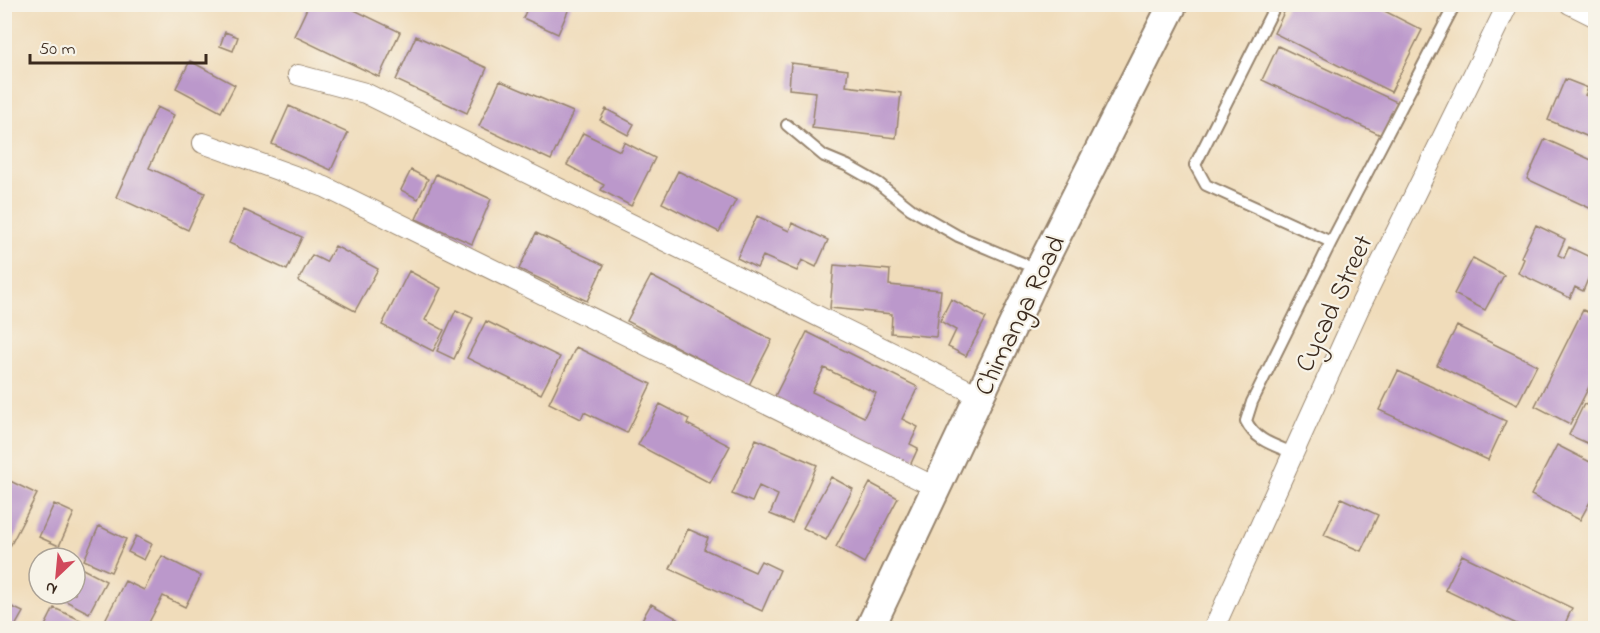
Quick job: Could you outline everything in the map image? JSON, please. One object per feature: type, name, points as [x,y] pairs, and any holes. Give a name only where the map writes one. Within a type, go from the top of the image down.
[{"type":"street","name":"Chimanga Road","points":[[870,628],[1040,270],[1173,4]]},
{"type":"street","name":"Cycad Street","points":[[1214,628],[1359,308],[1508,4]]},
{"type":"street","points":[[1570,4],[1596,17]]},
{"type":"street","points":[[298,75],[365,93],[980,396]]},
{"type":"street","points":[[202,143],[325,187],[935,487]]},
{"type":"lane","points":[[1276,4],[1195,165],[1206,185],[1331,242]]},
{"type":"lane","points":[[1293,453],[1260,439],[1252,432],[1246,421],[1252,402],[1331,242],[1455,4]]},
{"type":"lane","points":[[787,125],[824,156],[868,177],[911,209],[949,231],[1040,270]]},
{"type":"building","points":[[309,4],[342,4],[400,32],[379,77],[294,36]]},
{"type":"building","points":[[529,4],[571,4],[558,34],[523,18]]},
{"type":"building","points":[[1288,4],[1371,4],[1422,30],[1391,92],[1274,33]]},
{"type":"building","points":[[225,32],[238,37],[233,51],[220,46]]},
{"type":"building","points":[[416,36],[487,68],[467,113],[396,80]]},
{"type":"building","points":[[1278,46],[1399,103],[1383,136],[1262,80]]},
{"type":"building","points":[[190,61],[235,85],[221,112],[176,88]]},
{"type":"building","points":[[791,63],[848,70],[846,86],[901,93],[896,138],[812,128],[816,92],[789,89]]},
{"type":"building","points":[[1565,79],[1588,88],[1585,95],[1596,100],[1596,140],[1548,120]]},
{"type":"building","points":[[500,81],[573,112],[551,160],[479,126]]},
{"type":"building","points":[[289,106],[348,133],[331,170],[272,144]]},
{"type":"building","points":[[157,107],[174,115],[149,168],[205,193],[188,230],[116,197]]},
{"type":"building","points":[[606,109],[634,124],[628,135],[600,120]]},
{"type":"building","points":[[583,133],[620,151],[624,142],[655,158],[631,206],[601,190],[604,185],[567,165]]},
{"type":"building","points":[[1545,139],[1596,162],[1596,211],[1527,179]]},
{"type":"building","points":[[411,170],[428,179],[418,199],[401,190]]},
{"type":"building","points":[[678,171],[736,200],[719,232],[662,203]]},
{"type":"building","points":[[436,174],[491,199],[472,244],[416,219]]},
{"type":"building","points":[[244,210],[302,237],[287,270],[229,243]]},
{"type":"building","points":[[757,216],[789,231],[792,223],[828,240],[816,267],[802,260],[797,271],[763,256],[757,268],[737,258]]},
{"type":"building","points":[[1536,225],[1565,239],[1558,255],[1564,258],[1569,247],[1596,260],[1583,291],[1575,287],[1570,298],[1518,273],[1524,259],[1521,257]]},
{"type":"building","points":[[536,233],[604,265],[587,301],[519,269]]},
{"type":"building","points":[[335,246],[378,269],[355,311],[298,281],[312,255],[326,262]]},
{"type":"building","points":[[1473,258],[1504,275],[1485,310],[1454,294]]},
{"type":"building","points":[[834,265],[890,270],[889,285],[941,290],[936,337],[891,333],[892,314],[830,308]]},
{"type":"building","points":[[409,271],[441,288],[425,320],[444,330],[433,351],[382,325]]},
{"type":"building","points":[[651,276],[772,340],[749,385],[627,321]]},
{"type":"building","points":[[951,299],[986,318],[966,356],[948,347],[956,330],[940,321]]},
{"type":"building","points":[[456,310],[473,318],[454,359],[437,351]]},
{"type":"building","points":[[1583,310],[1596,316],[1596,373],[1570,424],[1535,406]]},
{"type":"building","points":[[486,321],[560,357],[541,394],[467,358]]},
{"type":"building","points":[[1457,326],[1537,365],[1517,405],[1437,365]]},
{"type":"building","points":[[807,332],[918,387],[902,419],[918,427],[910,444],[918,448],[908,470],[772,402]],"holes":[[[824,368],[876,393],[864,417],[812,392]]]},
{"type":"building","points":[[576,347],[651,384],[627,433],[584,412],[581,419],[549,403]]},
{"type":"building","points":[[1398,371],[1506,421],[1488,460],[1379,410]]},
{"type":"building","points":[[660,404],[689,419],[687,424],[730,446],[710,483],[638,445]]},
{"type":"building","points":[[1584,404],[1596,409],[1596,447],[1569,435]]},
{"type":"building","points":[[756,439],[817,465],[792,523],[770,514],[778,495],[759,486],[752,502],[732,494]]},
{"type":"building","points":[[1557,445],[1596,465],[1596,491],[1580,520],[1531,495]]},
{"type":"building","points":[[831,477],[853,489],[826,540],[803,528]]},
{"type":"building","points":[[4,478],[37,494],[4,558]]},
{"type":"building","points":[[870,483],[898,498],[864,563],[836,547]]},
{"type":"building","points":[[1341,498],[1378,515],[1361,551],[1324,535]]},
{"type":"building","points":[[54,504],[74,513],[59,546],[39,537]]},
{"type":"building","points":[[99,526],[126,539],[111,572],[87,561],[87,553]]},
{"type":"building","points":[[688,529],[708,538],[704,549],[755,572],[761,561],[780,570],[762,611],[670,569]]},
{"type":"building","points":[[136,536],[152,544],[144,560],[128,552]]},
{"type":"building","points":[[1462,555],[1572,608],[1563,628],[1525,628],[1445,590]]},
{"type":"building","points":[[162,556],[201,576],[185,607],[163,596],[146,628],[101,628],[125,581],[144,590]]},
{"type":"building","points":[[87,571],[106,581],[89,613],[75,606],[87,606]]},
{"type":"building","points":[[4,603],[23,612],[14,628],[4,628]]},
{"type":"building","points":[[651,604],[678,619],[673,628],[637,628]]},
{"type":"building","points":[[54,608],[85,622],[82,628],[44,628]]}]
